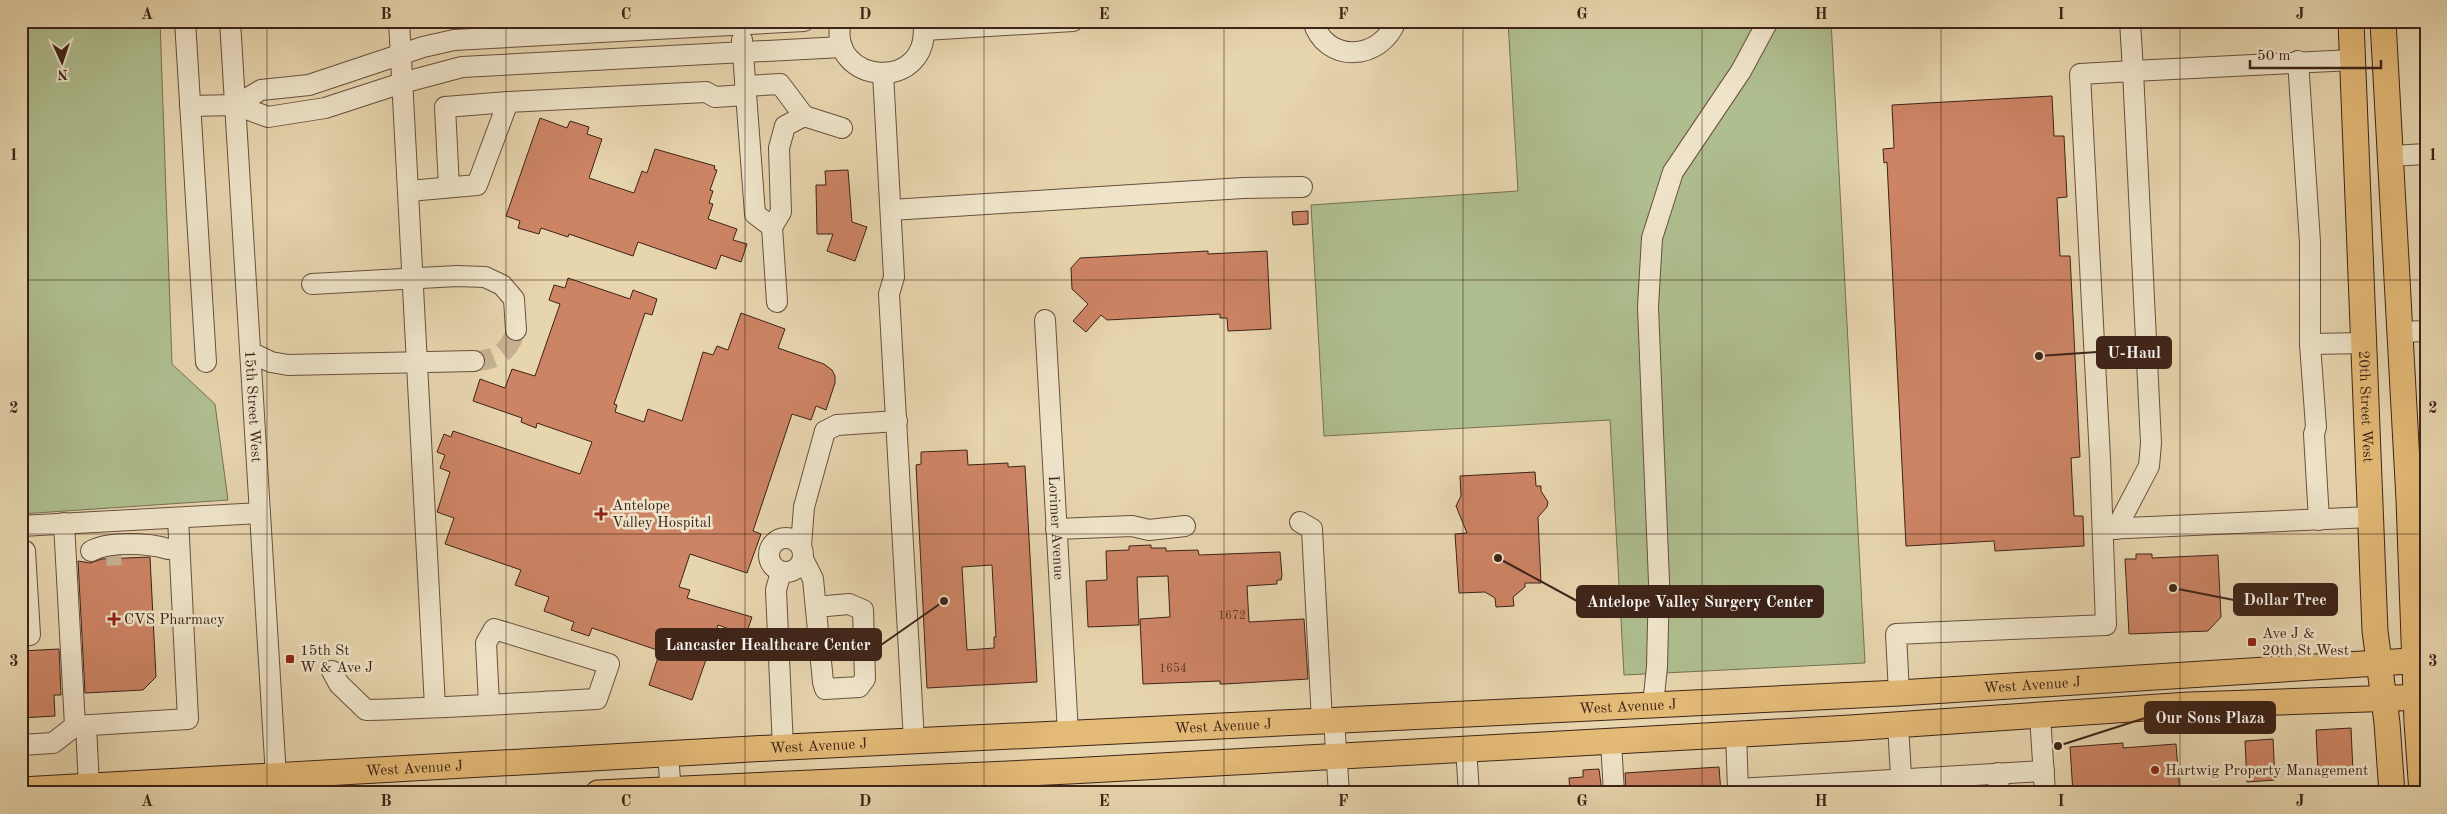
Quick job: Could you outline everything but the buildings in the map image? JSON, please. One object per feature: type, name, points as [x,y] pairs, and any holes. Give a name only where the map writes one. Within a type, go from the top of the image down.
[{"type":"main road","name":"20th Street West","points":[[2351,21],[2371,517],[2379,663],[2392,793]]},
{"type":"main road","points":[[2383,21],[2392,156],[2400,332],[2418,500],[2422,793]]},
{"type":"main road","points":[[2353,60],[2369,77],[2372,153],[2393,186]]},
{"type":"main road","points":[[2356,177],[2373,202],[2378,307],[2381,318],[2400,332]]},
{"type":"main road","name":"West Avenue J","points":[[21,790],[89,786],[276,785],[668,754],[1899,693],[2421,661]]},
{"type":"main road","points":[[1898,725],[1920,705],[2060,696],[2076,682]]},
{"type":"main road","points":[[1762,733],[1778,713],[1876,707],[1899,693]]},
{"type":"main road","name":"West Avenue J","points":[[598,793],[1070,771],[1762,733],[2188,706],[2421,697]]},
{"type":"main road","points":[[1070,771],[1090,748],[1166,744],[1196,727]]},
{"type":"main road","points":[[915,778],[940,757],[1048,752],[1068,734]]},
{"type":"street","points":[[185,21],[206,362]]},
{"type":"street","name":"15th Street West","points":[[230,21],[252,353],[276,785]]},
{"type":"street","points":[[399,21],[435,707]]},
{"type":"street","points":[[236,105],[261,90],[309,84],[423,47],[524,29],[741,25],[804,21]]},
{"type":"street","points":[[841,21],[840,37],[842,47],[852,63],[869,72],[883,74],[897,72],[914,60],[924,41],[924,26],[1073,21]]},
{"type":"street","points":[[1312,21],[1320,36],[1328,44],[1337,49],[1359,52],[1379,45],[1387,38],[1396,21]]},
{"type":"street","points":[[1653,705],[1658,667],[1659,582],[1648,307],[1652,238],[1673,172],[1742,72],[1768,21]]},
{"type":"street","points":[[2110,529],[2149,466],[2151,443],[2130,21]]},
{"type":"street","points":[[741,25],[755,214],[772,227]]},
{"type":"street","points":[[524,29],[526,64]]},
{"type":"street","points":[[190,106],[236,105],[268,117],[325,108],[402,83],[462,67],[842,47]]},
{"type":"street","points":[[1899,693],[1896,634],[2106,625],[2110,529],[2080,74],[2298,61],[2353,60]]},
{"type":"street","points":[[2298,61],[2310,242],[2310,344],[2315,393],[2316,427],[2314,434],[2319,520]]},
{"type":"street","points":[[883,74],[894,277],[889,294],[914,741]]},
{"type":"street","points":[[449,187],[445,107],[706,92],[715,97],[780,84],[804,116],[842,128]]},
{"type":"street","points":[[409,191],[477,185],[508,102]]},
{"type":"street","points":[[777,302],[772,227],[781,212],[779,148],[785,126],[804,116]]},
{"type":"street","points":[[2392,156],[2426,154]]},
{"type":"street","points":[[891,210],[1302,186]]},
{"type":"street","points":[[312,284],[484,277],[502,285],[514,299],[516,330]]},
{"type":"street","name":"Lorimer Avenue","points":[[1045,320],[1068,734]]},
{"type":"street","points":[[2400,332],[2426,331]]},
{"type":"street","points":[[2310,344],[2364,343]]},
{"type":"street","points":[[252,353],[271,362],[288,365],[474,361]]},
{"type":"street","points":[[781,572],[797,568],[802,553],[804,507],[825,431],[837,425],[896,421]]},
{"type":"street","points":[[21,526],[260,513]]},
{"type":"street","points":[[2110,529],[2371,517]]},
{"type":"street","points":[[21,745],[53,743],[81,726],[188,719],[174,548],[178,518]]},
{"type":"street","points":[[1300,522],[1312,529],[1328,721],[1336,755],[1339,793]]},
{"type":"street","points":[[64,523],[81,726],[89,786]]},
{"type":"street","points":[[1056,529],[1132,526],[1149,530],[1185,526]]},
{"type":"street","points":[[781,572],[770,560],[769,555],[773,544],[782,538],[793,539],[802,553],[813,579],[816,607]]},
{"type":"street","points":[[106,554],[99,547],[153,544],[174,548]]},
{"type":"street","points":[[65,552],[106,554],[155,553],[174,548]]},
{"type":"street","points":[[21,552],[25,551],[30,635],[21,636]]},
{"type":"street","points":[[781,572],[776,590],[783,748]]},
{"type":"street","points":[[332,671],[339,684],[366,710],[597,699],[609,664],[494,629],[486,643],[489,704]]},
{"type":"street","points":[[2040,715],[2045,793]]},
{"type":"street","points":[[1898,725],[1902,786]]},
{"type":"street","points":[[1736,734],[1738,791],[1998,783],[2044,771]]},
{"type":"street","points":[[1611,741],[1614,793]]},
{"type":"street","points":[[1466,748],[1469,793]]},
{"type":"street","points":[[668,754],[670,791]]},
{"type":"green space","points":[[21,21],[160,21],[172,364],[215,404],[228,500],[21,514]]},
{"type":"green space","points":[[1508,21],[1831,21],[1865,663],[1624,675],[1610,420],[1324,436],[1311,205],[1518,191]]},
{"type":"tunnel","points":[[474,361],[496,357],[510,344],[516,330]]},
{"type":"tunnel","points":[[106,556],[121,555]]},
{"type":"place","name":"U-Haul","points":[[2039,356]]},
{"type":"place","name":"Antelope Valley Hospital","points":[[601,514]]},
{"type":"place","name":"Antelope Valley Surgery Center","points":[[1498,558]]},
{"type":"place","name":"Dollar Tree","points":[[2173,588]]},
{"type":"place","name":"Lancaster Healthcare Center","points":[[944,601]]},
{"type":"place","name":"CVS Pharmacy","points":[[114,619]]},
{"type":"place","name":"Ave J & 20th St West","points":[[2252,642]]},
{"type":"place","name":"15th St W & Ave J","points":[[290,659]]},
{"type":"place","name":"Our Sons Plaza","points":[[2058,746]]},
{"type":"place","name":"Hartwig Property Management","points":[[2155,770]]}]
